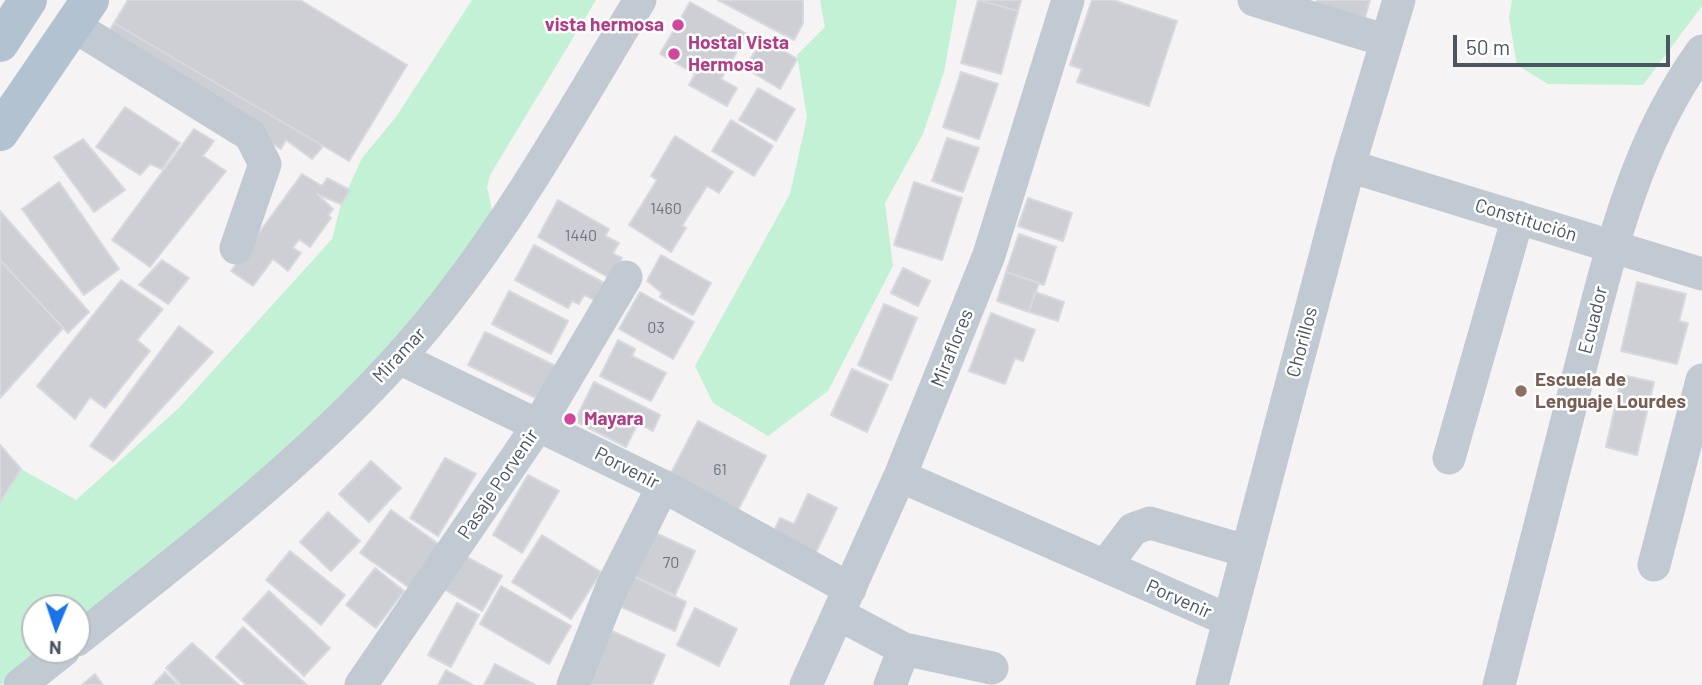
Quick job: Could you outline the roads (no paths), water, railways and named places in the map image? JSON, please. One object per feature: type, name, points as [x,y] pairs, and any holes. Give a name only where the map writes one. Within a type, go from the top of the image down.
[{"type":"main road","points":[[0,43],[28,0]]},
{"type":"main road","points":[[0,132],[82,13]]},
{"type":"street","name":"Miramar","points":[[91,628],[281,472],[399,358],[499,230],[640,0]]},
{"type":"street","name":"Miraflores","points":[[806,685],[900,476],[989,255],[1068,0]]},
{"type":"street","points":[[1254,0],[1387,41]]},
{"type":"street","name":"Chorillos","points":[[1212,685],[1349,166],[1399,0]]},
{"type":"street","points":[[82,13],[250,135],[265,164],[236,248]]},
{"type":"street","name":"Ecuador","points":[[1499,685],[1612,246],[1650,138],[1668,101],[1702,51]]},
{"type":"street","name":"Constitución","points":[[1349,166],[1702,274]]},
{"type":"street","points":[[1450,458],[1518,218]]},
{"type":"street","name":"Pasaje Porvenir","points":[[361,685],[539,424],[626,277]]},
{"type":"street","name":"Porvenir","points":[[399,358],[663,486],[844,601],[904,649],[992,668]]},
{"type":"street","points":[[1654,565],[1702,380]]},
{"type":"street","name":"Porvenir","points":[[900,476],[1228,620]]},
{"type":"street","points":[[573,685],[612,587],[663,486]]},
{"type":"street","points":[[1105,566],[1133,529],[1150,523],[1246,551]]},
{"type":"street","points":[[890,685],[904,649]]},
{"type":"street","points":[[20,685],[46,664]]},
{"type":"place","name":"vista hermosa","points":[[678,25]]},
{"type":"place","name":"Hostal Vista Hermosa","points":[[674,54]]},
{"type":"place","name":"Escuela de Lenguaje Lourdes","points":[[1521,391]]},
{"type":"place","name":"Mayara","points":[[570,419]]}]
